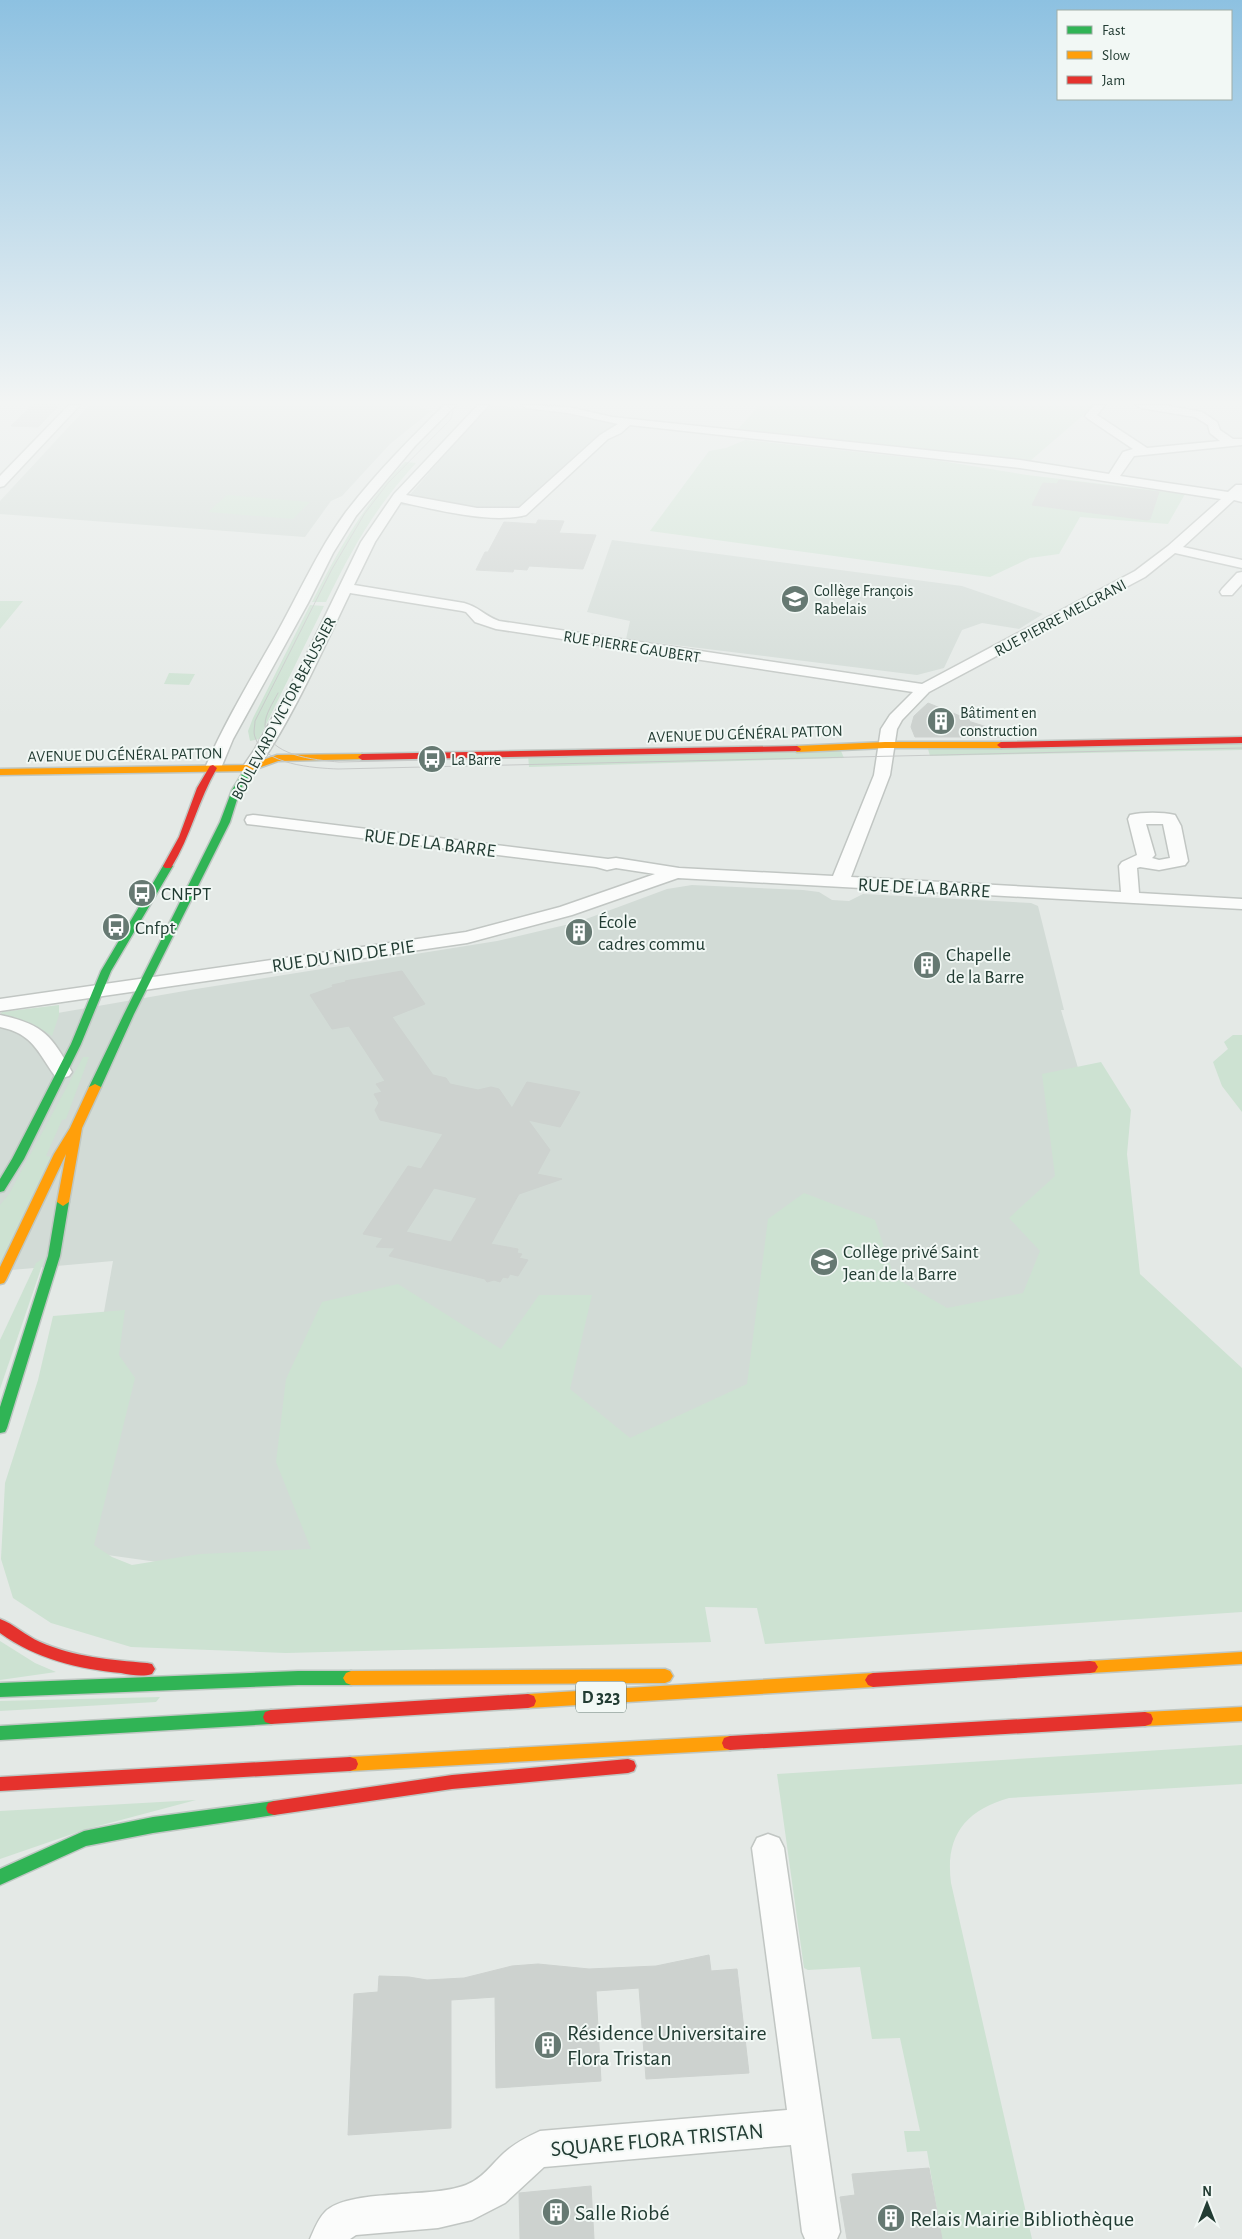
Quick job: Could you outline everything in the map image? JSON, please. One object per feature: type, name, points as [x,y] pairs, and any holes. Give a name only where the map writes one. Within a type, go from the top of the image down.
[{"type":"main road","name":"AVENUE DU GÉNÉRAL PATTON","points":[[250,768],[277,758],[762,751],[885,745],[976,746],[1242,740]]},
{"type":"main road","points":[[1173,753],[1242,752]]},
{"type":"main road","name":"BOULEVARD VICTOR BEAUSSIER","points":[[0,1188],[18,1159],[76,1044],[106,971],[154,893],[184,837],[201,788],[213,768]]},
{"type":"main road","name":"AVENUE DU GÉNÉRAL PATTON","points":[[0,772],[250,768],[266,773]]},
{"type":"main road","name":"BOULEVARD VICTOR BEAUSSIER","points":[[0,1280],[60,1154],[82,1116],[145,983],[225,822],[236,790],[250,768]]},
{"type":"main road","points":[[99,990],[118,992],[118,1000]]},
{"type":"main road","name":"BOULEVARD VICTOR BEAUSSIER","points":[[82,1116],[84,1085],[91,1069]]},
{"type":"main road","points":[[0,1428],[54,1256],[76,1128]]},
{"type":"main road","points":[[0,1625],[34,1646],[98,1666],[155,1670]]},
{"type":"main road","points":[[1135,1653],[1203,1660]]},
{"type":"main road","name":"D 323","points":[[0,1733],[1242,1658]]},
{"type":"main road","points":[[174,1671],[298,1678]]},
{"type":"main road","points":[[0,1690],[298,1678],[673,1676]]},
{"type":"main road","points":[[0,1784],[1242,1714]]},
{"type":"main road","points":[[657,1757],[680,1746]]},
{"type":"main road","points":[[0,1877],[84,1839],[153,1825],[452,1782],[641,1765]]},
{"type":"main road","points":[[0,1882],[26,1864]]},
{"type":"street","name":"BOULEVARD VICTOR BEAUSSIER","points":[[213,768],[225,739],[301,603],[326,553],[354,509]]},
{"type":"street","name":"BOULEVARD VICTOR BEAUSSIER","points":[[250,768],[263,749],[307,668],[368,542],[389,509]]},
{"type":"street","points":[[470,509],[500,513],[522,512],[525,509]]},
{"type":"street","name":"RUE PIERRE MELGRANI","points":[[840,882],[882,775],[885,745],[889,729],[895,718],[924,688],[1140,574],[1220,509]]},
{"type":"street","points":[[1173,549],[1242,564]]},
{"type":"street","points":[[1227,592],[1242,576]]},
{"type":"street","name":"RUE PIERRE GAUBERT","points":[[346,588],[384,592],[468,608],[480,619],[496,625],[666,652],[924,688]]},
{"type":"street","name":"RUE DE LA BARRE","points":[[253,820],[599,862],[607,865],[616,863],[679,873],[1242,904]]},
{"type":"street","points":[[1130,898],[1128,866],[1138,861]]},
{"type":"street","points":[[607,865],[605,867],[603,892],[607,898]]},
{"type":"street","name":"RUE DU NID DE PIE","points":[[0,1005],[467,936],[558,913],[679,873]]},
{"type":"street","points":[[0,1020],[37,1034],[45,1042],[62,1072]]},
{"type":"street","points":[[768,1848],[821,2232]]},
{"type":"street","name":"SQUARE FLORA TRISTAN","points":[[329,2239],[338,2225],[350,2217],[456,2207],[475,2200],[486,2194],[526,2156],[540,2149],[652,2141],[807,2126]]},
{"type":"shaded area","points":[[0,509],[325,509],[305,537],[0,514]]},
{"type":"shaded area","points":[[443,509],[531,509],[522,518]]},
{"type":"shaded area","name":"Collège François Rabelais","points":[[612,540],[962,586],[1043,614],[1019,629],[982,623],[962,630],[944,668],[917,675],[626,639],[630,621],[587,612]]},
{"type":"shaded area","points":[[692,885],[803,890],[819,892],[832,900],[849,901],[863,894],[1031,903],[1038,906],[1064,1010],[1061,1010],[1078,1068],[1076,1317],[286,1580],[100,1554],[81,1538],[78,1458],[113,1261],[0,1271],[0,1023],[196,989],[497,941],[578,922],[667,889]]},
{"type":"green space","points":[[211,509],[303,509],[293,519],[208,512]]},
{"type":"green space","points":[[378,509],[365,529],[326,602],[312,602],[332,564],[364,511]]},
{"type":"green space","points":[[666,509],[1176,509],[1168,524],[1080,517],[1059,554],[1030,558],[990,577],[650,531]]},
{"type":"green space","points":[[0,601],[23,601],[0,629]]},
{"type":"green space","points":[[310,605],[324,606],[259,739],[250,741],[248,731],[253,718]]},
{"type":"green space","points":[[169,673],[195,674],[189,685],[164,684]]},
{"type":"green space","points":[[1242,742],[1242,750],[930,756],[928,749]]},
{"type":"green space","points":[[841,751],[844,758],[529,767],[528,755]]},
{"type":"green space","points":[[59,1005],[59,1015],[52,1036],[33,1024],[0,1015],[2,1012]]},
{"type":"green space","points":[[1233,1035],[1242,1035],[1242,1112],[1222,1086],[1213,1062],[1228,1049],[1224,1042]]},
{"type":"green space","points":[[83,1057],[89,1057],[66,1119],[62,1120],[46,1156],[52,1157],[0,1264],[0,1205],[9,1194]]},
{"type":"green space","points":[[1101,1062],[1131,1110],[1127,1154],[1140,1274],[1242,1368],[1242,1612],[765,1644],[757,1608],[705,1607],[711,1642],[286,1653],[131,1647],[51,1623],[13,1598],[1,1559],[5,1483],[38,1380],[53,1316],[125,1310],[119,1355],[135,1378],[94,1545],[112,1557],[132,1565],[200,1554],[311,1549],[276,1462],[286,1379],[322,1302],[398,1284],[501,1349],[539,1295],[592,1295],[570,1389],[630,1438],[747,1384],[768,1219],[804,1193],[875,1220],[894,1277],[947,1308],[1023,1293],[1040,1251],[1009,1218],[1055,1176],[1042,1074]]},
{"type":"green space","points":[[45,1257],[0,1389],[0,1340],[36,1263]]},
{"type":"green space","points":[[0,1641],[35,1663],[56,1672],[0,1680]]},
{"type":"green space","points":[[160,1697],[156,1702],[0,1711],[0,1701]]},
{"type":"green space","points":[[1242,1745],[1242,1784],[1009,1798],[980,1810],[969,1818],[961,1828],[951,1852],[951,1883],[1032,2239],[942,2239],[927,2151],[907,2152],[904,2131],[920,2131],[900,2038],[872,2039],[860,1967],[808,1970],[804,1968],[777,1774]]},
{"type":"green space","points":[[196,1800],[87,1829],[0,1859],[0,1811]]},
{"type":"building","points":[[1066,509],[1153,509],[1150,519]]},
{"type":"building","points":[[538,520],[564,521],[559,533],[596,535],[583,569],[529,566],[527,570],[514,569],[513,572],[476,570],[504,522],[536,524]]},
{"type":"building","name":"Bâtiment en construction","points":[[928,703],[970,720],[968,721],[1006,733],[1006,737],[915,737],[911,727],[914,716]]},
{"type":"building","points":[[402,971],[425,1004],[392,1017],[433,1075],[446,1078],[450,1084],[478,1090],[491,1087],[499,1089],[512,1108],[527,1082],[580,1092],[560,1127],[528,1120],[550,1150],[537,1174],[562,1179],[519,1194],[491,1244],[518,1249],[517,1253],[522,1254],[519,1258],[528,1260],[518,1276],[510,1274],[508,1278],[503,1277],[500,1282],[494,1280],[487,1282],[485,1279],[389,1256],[395,1248],[376,1247],[383,1238],[363,1234],[408,1166],[421,1169],[443,1134],[380,1120],[375,1110],[379,1103],[374,1094],[382,1092],[376,1084],[385,1081],[349,1026],[332,1029],[310,995],[345,981]],"holes":[[[434,1188],[477,1198],[451,1242],[406,1232]]]},
{"type":"building","name":"Résidence Universitaire Flora Tristan","points":[[709,1955],[711,1971],[737,1969],[749,2073],[646,2079],[639,1988],[596,1991],[601,2081],[496,2088],[495,1997],[451,2000],[451,2128],[348,2135],[354,1994],[378,1992],[379,1976],[427,1980],[464,1978],[512,1966],[538,1964],[589,1969],[656,1966]]},
{"type":"building","name":"Relais Mairie Bibliothèque","points":[[929,2168],[942,2239],[847,2239],[840,2197],[855,2195],[852,2174]]},
{"type":"building","name":"Salle Riobé","points":[[591,2186],[594,2239],[520,2239],[519,2193]]},
{"type":"tram line","points":[[368,509],[332,569],[255,721],[254,735],[260,746],[268,754],[290,763],[316,768],[338,769],[1242,748]]},
{"type":"tram line","points":[[278,693],[266,717],[265,725],[268,735],[274,744],[283,750],[306,758],[339,762],[567,757]]},
{"type":"traffic: fast","points":[[95,1087],[129,1014],[225,822],[236,790],[250,768]]},
{"type":"traffic: fast","points":[[0,1188],[18,1159],[76,1044],[106,971],[168,866]]},
{"type":"traffic: fast","points":[[0,1428],[54,1256],[63,1202]]},
{"type":"traffic: fast","points":[[0,1690],[298,1678],[351,1678]]},
{"type":"traffic: fast","points":[[0,1733],[271,1717]]},
{"type":"traffic: fast","points":[[0,1877],[84,1839],[153,1825],[274,1808]]},
{"type":"traffic: slow","points":[[797,749],[885,745],[1001,745]]},
{"type":"traffic: slow","points":[[0,772],[250,768],[277,758],[362,757]]},
{"type":"traffic: slow","points":[[0,1280],[60,1154],[76,1128],[95,1087]]},
{"type":"traffic: slow","points":[[63,1202],[76,1128]]},
{"type":"traffic: slow","points":[[1090,1667],[1242,1658]]},
{"type":"traffic: slow","points":[[351,1678],[665,1676]]},
{"type":"traffic: slow","points":[[528,1701],[873,1680]]},
{"type":"traffic: slow","points":[[1145,1719],[1242,1714]]},
{"type":"traffic: slow","points":[[350,1764],[730,1743]]},
{"type":"traffic: jam","points":[[1001,745],[1242,740]]},
{"type":"traffic: jam","points":[[362,757],[797,749]]},
{"type":"traffic: jam","points":[[168,866],[184,837],[201,788],[213,768]]},
{"type":"traffic: jam","points":[[0,1625],[16,1637],[33,1646],[69,1659],[108,1666],[147,1669]]},
{"type":"traffic: jam","points":[[873,1680],[1090,1667]]},
{"type":"traffic: jam","points":[[271,1717],[528,1701]]},
{"type":"traffic: jam","points":[[730,1743],[1145,1719]]},
{"type":"traffic: jam","points":[[0,1784],[350,1764]]},
{"type":"traffic: jam","points":[[274,1808],[452,1782],[628,1766]]},
{"type":"place","name":"Collège François Rabelais","points":[[795,599]]},
{"type":"place","name":"Bâtiment en construction","points":[[941,721]]},
{"type":"place","name":"La Barre","points":[[432,759]]},
{"type":"place","name":"CNFPT","points":[[142,893]]},
{"type":"place","name":"Cnfpt","points":[[116,927]]},
{"type":"place","name":"École cadres commu","points":[[579,932]]},
{"type":"place","name":"Chapelle de la Barre","points":[[927,965]]},
{"type":"place","name":"Collège privé Saint Jean de la Barre","points":[[824,1262]]},
{"type":"place","name":"Résidence Universitaire Flora Tristan","points":[[548,2045]]},
{"type":"place","name":"Salle Riobé","points":[[556,2212]]},
{"type":"place","name":"Relais Mairie Bibliothèque","points":[[891,2218]]}]
